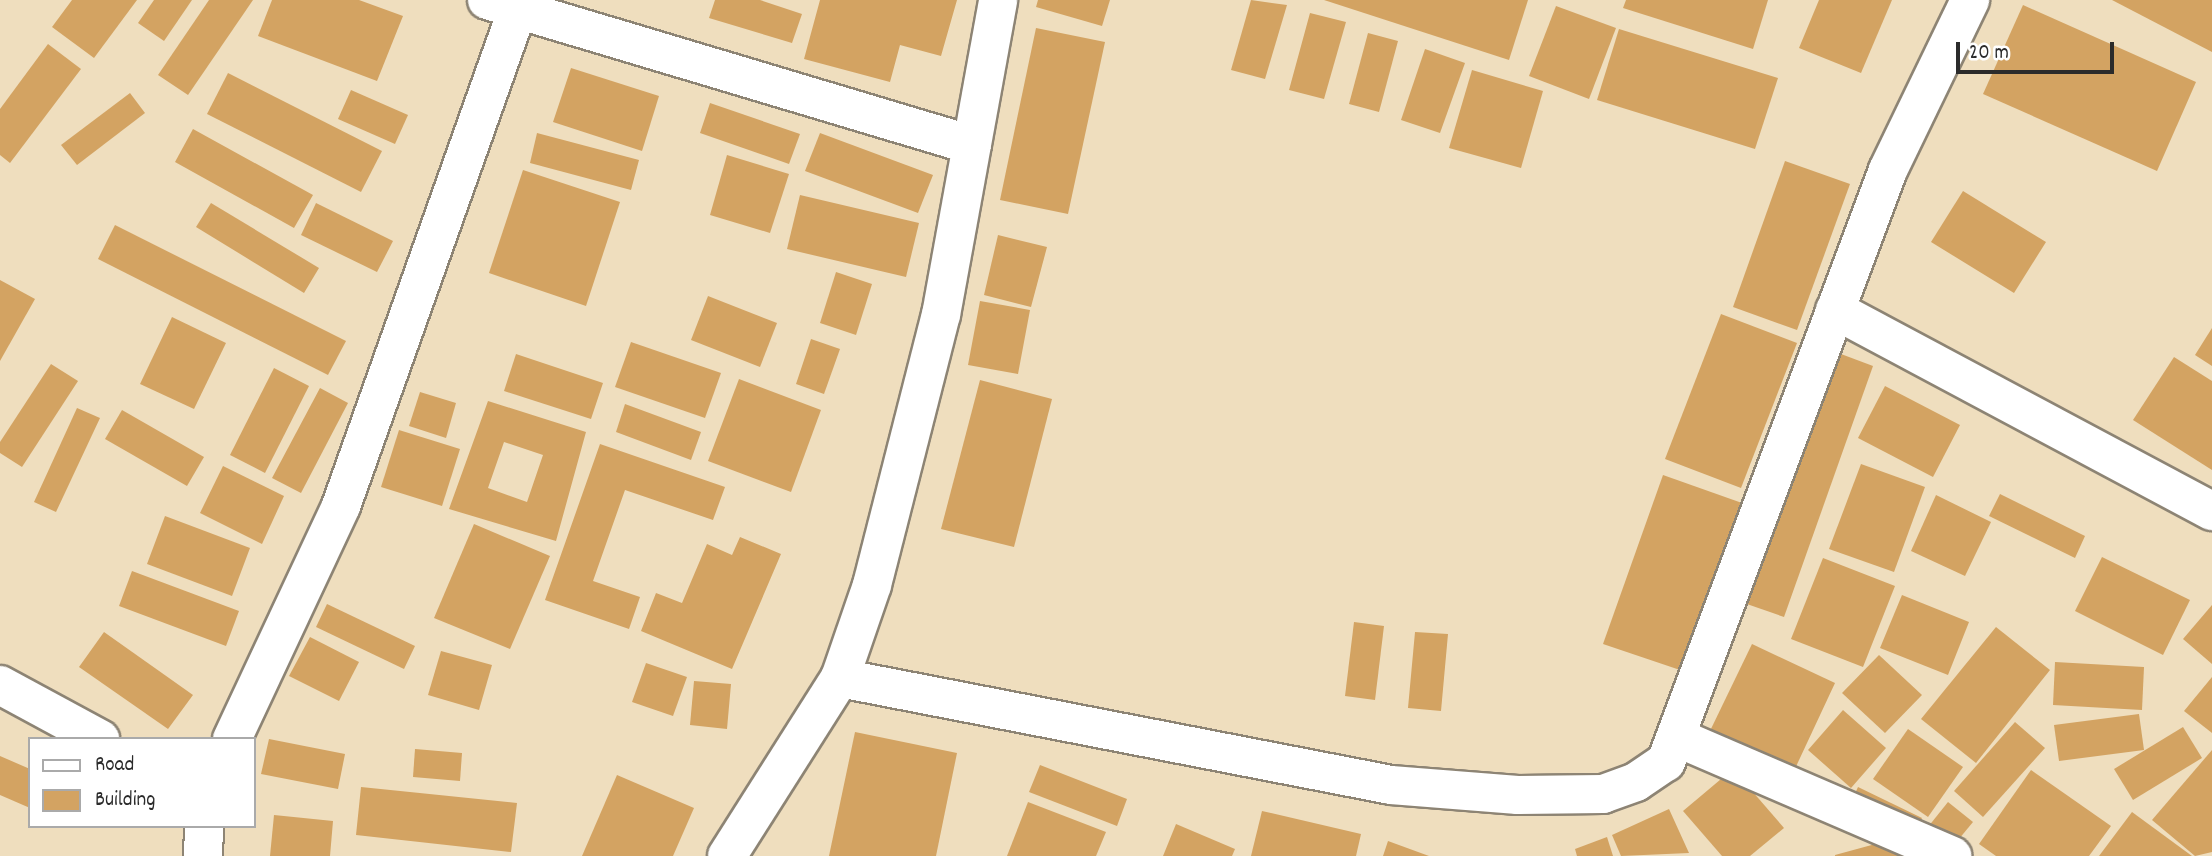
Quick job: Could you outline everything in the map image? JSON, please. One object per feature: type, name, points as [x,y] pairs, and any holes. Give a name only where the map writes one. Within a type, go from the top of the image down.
[{"type":"street","points":[[727,856],[841,678],[872,585],[942,315],[998,0]]},
{"type":"street","points":[[841,678],[1391,785],[1518,795],[1603,794],[1636,782],[1666,762],[1888,170],[1970,0]]},
{"type":"street","points":[[233,737],[341,506],[509,3],[972,145]]},
{"type":"street","points":[[1835,310],[2212,510]]},
{"type":"street","points":[[0,685],[96,737]]},
{"type":"street","points":[[1676,737],[1952,856]]},
{"type":"street","points":[[203,856],[204,828]]},
{"type":"building","points":[[72,0],[137,0],[94,58],[52,27]]},
{"type":"building","points":[[154,0],[192,0],[164,41],[138,23]]},
{"type":"building","points":[[209,0],[253,0],[188,95],[158,75]]},
{"type":"building","points":[[272,0],[359,0],[403,16],[377,81],[258,36]]},
{"type":"building","points":[[715,0],[760,0],[802,14],[792,43],[709,18]]},
{"type":"building","points":[[820,0],[957,0],[941,56],[900,45],[890,82],[804,59]]},
{"type":"building","points":[[1038,0],[1110,0],[1102,26],[1036,7]]},
{"type":"building","points":[[1251,0],[1287,5],[1265,79],[1231,70]]},
{"type":"building","points":[[1324,0],[1528,0],[1509,60]]},
{"type":"building","points":[[1626,0],[1768,0],[1753,49],[1623,8]]},
{"type":"building","points":[[1819,0],[1892,0],[1861,73],[1799,48]]},
{"type":"building","points":[[2112,0],[2212,0],[2212,52]]},
{"type":"building","points":[[2023,5],[2196,82],[2157,171],[1983,94]]},
{"type":"building","points":[[1556,6],[1616,28],[1589,99],[1529,76]]},
{"type":"building","points":[[1310,13],[1346,22],[1324,99],[1289,90]]},
{"type":"building","points":[[1036,28],[1105,42],[1068,214],[1000,200]]},
{"type":"building","points":[[1619,29],[1778,78],[1755,149],[1597,100]]},
{"type":"building","points":[[1368,33],[1398,41],[1379,112],[1349,104]]},
{"type":"building","points":[[48,44],[81,69],[10,163],[0,155],[0,109]]},
{"type":"building","points":[[1425,49],[1465,63],[1440,133],[1401,120]]},
{"type":"building","points":[[571,68],[659,96],[642,151],[553,122]]},
{"type":"building","points":[[1472,70],[1543,91],[1521,168],[1449,148]]},
{"type":"building","points":[[228,73],[382,151],[361,192],[207,114]]},
{"type":"building","points":[[351,90],[408,115],[395,144],[338,119]]},
{"type":"building","points":[[130,93],[145,113],[77,165],[61,145]]},
{"type":"building","points":[[710,103],[800,134],[789,164],[700,133]]},
{"type":"building","points":[[193,129],[313,195],[294,228],[175,162]]},
{"type":"building","points":[[537,133],[639,160],[631,190],[530,163]]},
{"type":"building","points":[[820,133],[933,175],[918,213],[805,171]]},
{"type":"building","points":[[727,155],[789,174],[770,233],[710,215]]},
{"type":"building","points":[[1785,161],[1850,184],[1797,330],[1733,307]]},
{"type":"building","points":[[523,170],[620,202],[586,306],[489,273]]},
{"type":"building","points":[[1963,191],[2046,242],[2014,293],[1931,242]]},
{"type":"building","points":[[800,195],[919,223],[906,277],[787,249]]},
{"type":"building","points":[[211,203],[319,268],[304,293],[196,227]]},
{"type":"building","points":[[316,203],[393,241],[377,272],[301,235]]},
{"type":"building","points":[[115,225],[346,341],[328,375],[98,259]]},
{"type":"building","points":[[998,235],[1047,247],[1031,307],[984,295]]},
{"type":"building","points":[[836,272],[872,284],[856,335],[820,323]]},
{"type":"building","points":[[0,280],[35,299],[0,361]]},
{"type":"building","points":[[708,296],[777,323],[760,367],[691,340]]},
{"type":"building","points":[[980,301],[1030,310],[1018,374],[968,365]]},
{"type":"building","points":[[1721,314],[1797,343],[1741,488],[1665,459]]},
{"type":"building","points":[[172,317],[226,343],[194,409],[140,384]]},
{"type":"building","points":[[2212,328],[2212,366],[2195,355]]},
{"type":"building","points":[[811,339],[840,349],[824,394],[796,384]]},
{"type":"building","points":[[631,342],[721,373],[705,418],[615,387]]},
{"type":"building","points":[[1833,351],[1873,366],[1784,617],[1744,603]]},
{"type":"building","points":[[516,354],[603,383],[591,419],[504,391]]},
{"type":"building","points":[[2174,357],[2212,381],[2212,470],[2133,420]]},
{"type":"building","points":[[51,364],[78,381],[22,467],[0,453],[0,442]]},
{"type":"building","points":[[274,368],[309,386],[265,473],[230,455]]},
{"type":"building","points":[[739,379],[821,410],[791,492],[708,461]]},
{"type":"building","points":[[980,380],[1052,399],[1014,547],[941,529]]},
{"type":"building","points":[[1885,386],[1960,425],[1933,477],[1858,438]]},
{"type":"building","points":[[320,388],[348,403],[301,493],[272,478]]},
{"type":"building","points":[[420,392],[456,403],[446,438],[409,426]]},
{"type":"building","points":[[488,401],[586,432],[556,541],[449,509]],"holes":[[[504,442],[543,455],[527,502],[488,488]]]},
{"type":"building","points":[[625,404],[701,432],[691,460],[616,432]]},
{"type":"building","points":[[77,408],[100,418],[56,512],[34,502]]},
{"type":"building","points":[[122,410],[204,457],[187,486],[105,439]]},
{"type":"building","points":[[399,430],[460,449],[442,506],[381,487]]},
{"type":"building","points":[[600,444],[725,487],[713,520],[625,490],[593,581],[640,597],[629,629],[545,600]]},
{"type":"building","points":[[1861,464],[1925,487],[1894,572],[1829,549]]},
{"type":"building","points":[[223,466],[284,496],[262,544],[200,513]]},
{"type":"building","points":[[1663,475],[1742,503],[1683,671],[1603,644]]},
{"type":"building","points":[[2000,494],[2085,536],[2075,558],[1989,516]]},
{"type":"building","points":[[1936,495],[1991,522],[1965,576],[1911,551]]},
{"type":"building","points":[[165,516],[250,548],[232,596],[147,564]]},
{"type":"building","points":[[474,524],[550,556],[510,649],[434,618]]},
{"type":"building","points":[[740,537],[781,554],[732,669],[641,631],[656,593],[682,603],[707,544],[732,555]]},
{"type":"building","points":[[2102,557],[2190,600],[2163,655],[2075,611]]},
{"type":"building","points":[[1823,558],[1895,586],[1863,667],[1791,639]]},
{"type":"building","points":[[132,571],[239,611],[226,646],[119,606]]},
{"type":"building","points":[[1902,595],[1969,622],[1948,675],[1880,648]]},
{"type":"building","points":[[327,604],[415,646],[404,669],[316,627]]},
{"type":"building","points":[[2212,605],[2212,664],[2183,639]]},
{"type":"building","points":[[1354,622],[1384,626],[1375,700],[1345,696]]},
{"type":"building","points":[[1996,627],[2050,670],[1976,763],[1921,719]]},
{"type":"building","points":[[104,632],[193,695],[168,729],[79,667]]},
{"type":"building","points":[[1415,632],[1448,634],[1441,711],[1408,708]]},
{"type":"building","points":[[310,637],[359,662],[339,701],[289,676]]},
{"type":"building","points":[[1752,644],[1835,683],[1793,773],[1709,733]]},
{"type":"building","points":[[441,651],[492,665],[479,710],[428,695]]},
{"type":"building","points":[[1879,655],[1922,695],[1885,733],[1842,693]]},
{"type":"building","points":[[2055,662],[2144,667],[2142,710],[2053,705]]},
{"type":"building","points":[[646,663],[687,677],[673,716],[632,702]]},
{"type":"building","points":[[2212,677],[2212,733],[2184,711]]},
{"type":"building","points":[[694,681],[731,684],[727,729],[690,725]]},
{"type":"building","points":[[1843,710],[1886,748],[1851,788],[1808,750]]},
{"type":"building","points":[[2139,714],[2144,750],[2059,761],[2054,725]]},
{"type":"building","points":[[2015,722],[2045,748],[1983,817],[1954,791]]},
{"type":"building","points":[[2183,727],[2202,758],[2133,800],[2114,769]]},
{"type":"building","points":[[1908,729],[1963,767],[1928,817],[1873,779]]},
{"type":"building","points":[[855,732],[957,753],[936,856],[829,856]]},
{"type":"building","points":[[269,739],[345,754],[338,789],[261,774]]},
{"type":"building","points":[[415,749],[462,753],[460,781],[413,777]]},
{"type":"building","points":[[2212,750],[2212,852],[2195,856],[2152,820]]},
{"type":"building","points":[[0,756],[28,768],[28,807],[0,795]]},
{"type":"building","points":[[1040,765],[1127,799],[1117,826],[1029,792]]},
{"type":"building","points":[[1733,769],[1784,828],[1750,856],[1722,856],[1683,811]]},
{"type":"building","points":[[2031,770],[2111,826],[2089,856],[1996,856],[1979,844]]},
{"type":"building","points":[[617,775],[694,808],[673,856],[582,856]]},
{"type":"building","points":[[361,787],[517,803],[511,852],[356,835]]},
{"type":"building","points":[[1858,787],[1922,818],[1916,830],[1852,800]]},
{"type":"building","points":[[1028,802],[1106,832],[1096,856],[1007,856]]},
{"type":"building","points":[[1948,802],[1973,822],[1949,851],[1924,832]]},
{"type":"building","points":[[1669,809],[1689,853],[1621,856],[1612,835]]},
{"type":"building","points":[[1262,811],[1361,834],[1356,856],[1251,856]]},
{"type":"building","points":[[2132,812],[2192,856],[2099,856]]},
{"type":"building","points":[[274,815],[333,821],[330,856],[270,856]]},
{"type":"building","points":[[1176,824],[1235,849],[1232,856],[1163,856]]},
{"type":"building","points":[[1607,837],[1613,856],[1577,856],[1575,849]]},
{"type":"building","points":[[1901,837],[1906,856],[1835,856],[1835,855]]},
{"type":"building","points":[[1388,841],[1429,856],[1383,856]]}]
